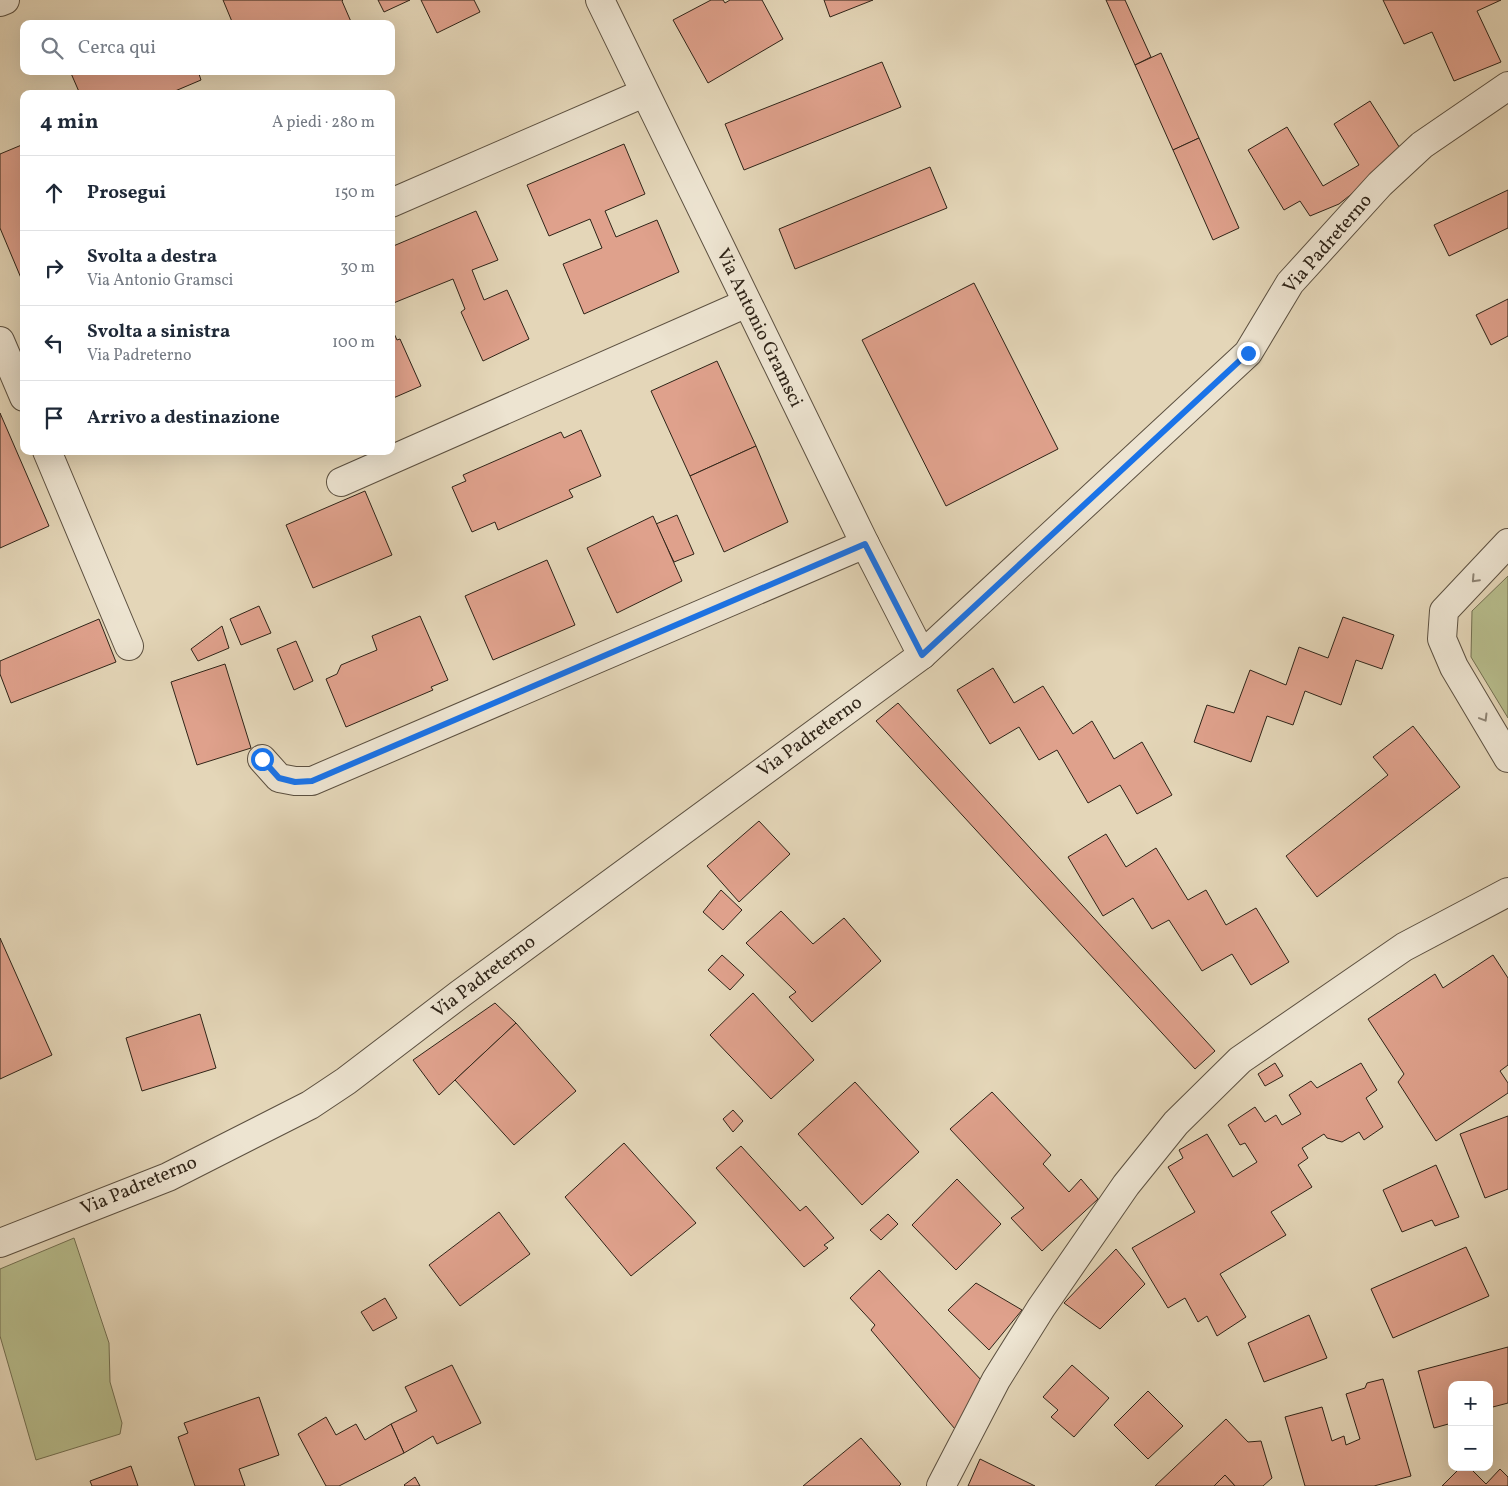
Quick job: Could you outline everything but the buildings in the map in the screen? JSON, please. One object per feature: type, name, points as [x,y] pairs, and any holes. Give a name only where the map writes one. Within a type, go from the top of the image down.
[{"type":"street","points":[[0,2],[5,0]]},
{"type":"street","name":"Via Antonio Gramsci","points":[[600,0],[644,94],[865,544],[922,655]]},
{"type":"street","name":"Via Padreterno","points":[[0,1243],[168,1177],[310,1105],[346,1082],[460,994],[922,655],[1248,353],[1290,283],[1380,184],[1422,144],[1508,86]]},
{"type":"street","points":[[395,201],[644,94]]},
{"type":"street","points":[[341,482],[747,303]]},
{"type":"street","points":[[0,342],[20,388]]},
{"type":"street","points":[[49,455],[130,646]]},
{"type":"street","points":[[1508,543],[1444,611],[1442,639],[1454,667],[1508,758]]},
{"type":"street","points":[[262,759],[279,778],[295,782],[312,781],[865,544]]},
{"type":"street","points":[[941,1486],[996,1380],[1041,1308],[1126,1185],[1176,1124],[1248,1054],[1404,947],[1508,892]]},
{"type":"green space","points":[[1508,576],[1508,718],[1471,657],[1472,611]]},
{"type":"green space","points":[[74,1238],[109,1343],[110,1382],[122,1423],[120,1434],[36,1460],[0,1336],[0,1269]]},
{"type":"route","points":[[262,759],[279,778],[295,782],[312,781],[865,544],[922,655],[1248,353]]}]
